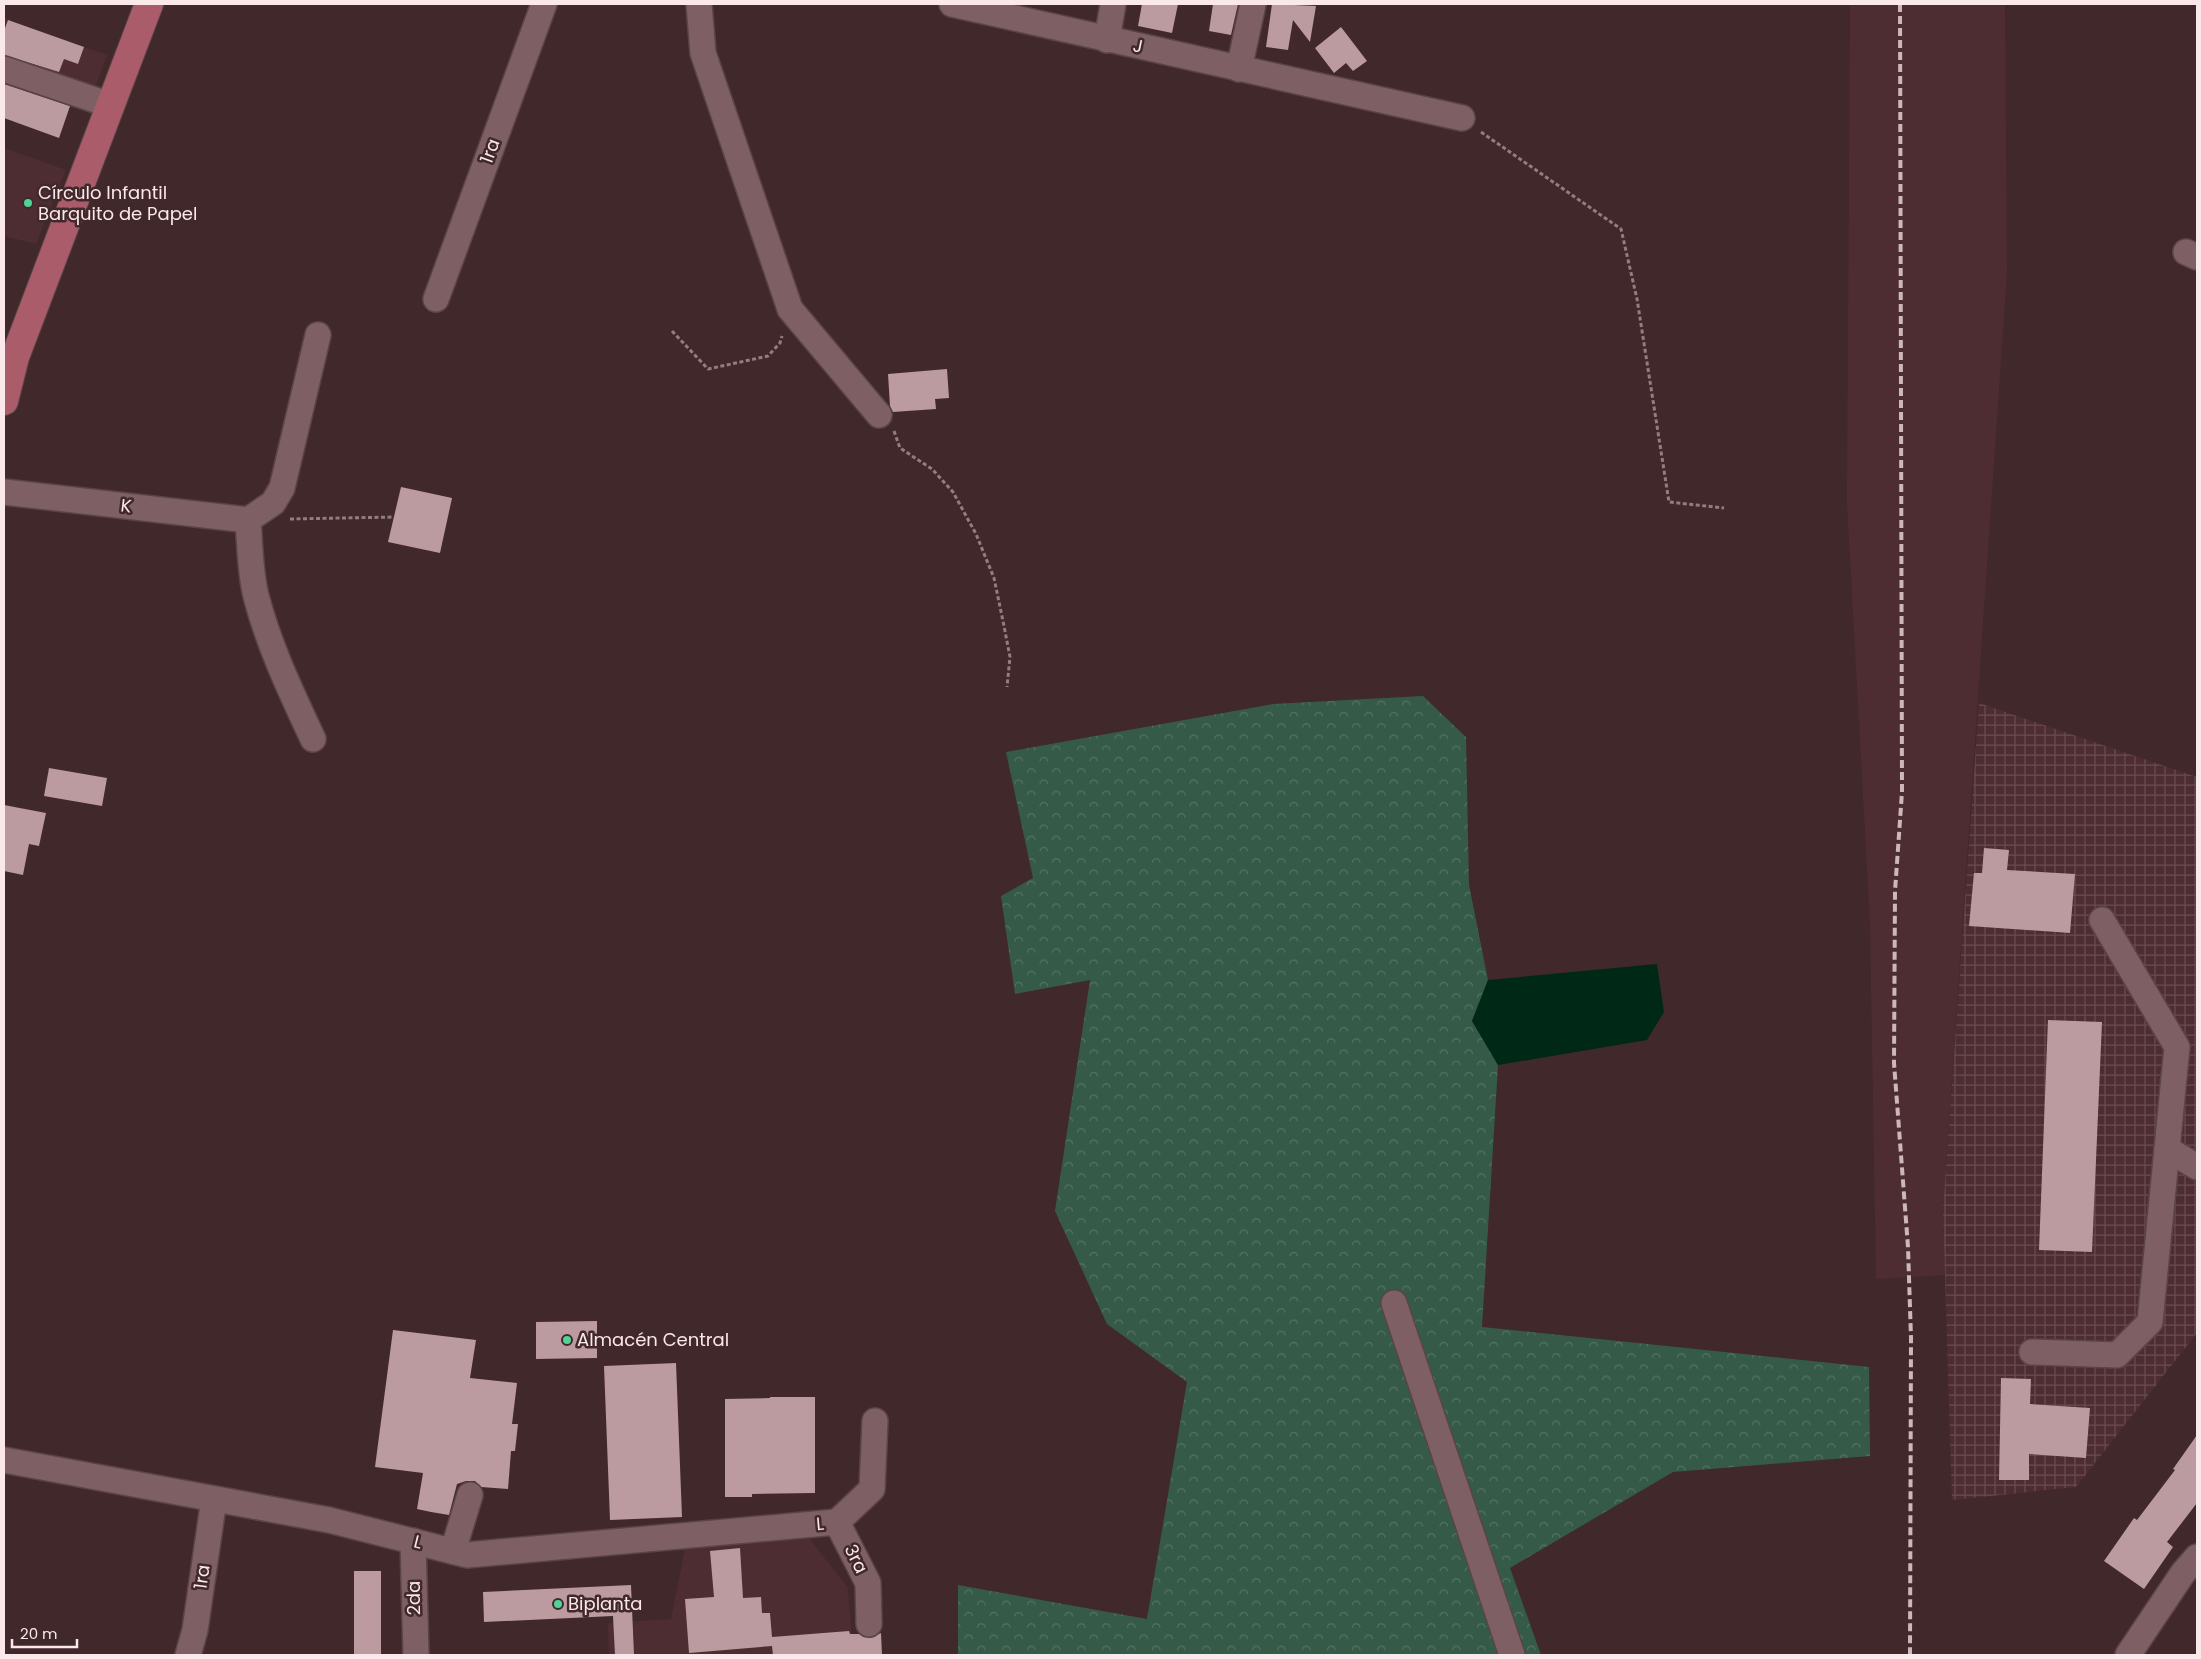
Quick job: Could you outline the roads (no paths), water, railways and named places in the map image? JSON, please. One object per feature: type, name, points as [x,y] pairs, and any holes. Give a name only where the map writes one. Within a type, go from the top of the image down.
[{"type":"main road","points":[[4,401],[9,356],[149,4]]},
{"type":"street","name":"1ra","points":[[436,299],[544,4]]},
{"type":"street","points":[[699,4],[703,53],[790,309],[879,415]]},
{"type":"street","name":"J","points":[[952,4],[1462,118]]},
{"type":"street","points":[[1107,40],[1114,4]]},
{"type":"street","points":[[1239,69],[1253,4]]},
{"type":"street","points":[[4,69],[110,104]]},
{"type":"street","points":[[312,739],[279,665],[264,622],[256,594],[248,520],[273,503],[282,488],[318,335]]},
{"type":"street","name":"K","points":[[4,492],[248,520]]},
{"type":"street","points":[[2032,1352],[2117,1354],[2150,1322],[2177,1047],[2102,920]]},
{"type":"street","points":[[2167,1149],[2197,1167]]},
{"type":"street","points":[[1394,1303],[1512,1655]]},
{"type":"street","points":[[837,1522],[872,1489],[875,1421]]},
{"type":"street","name":"L","points":[[4,1460],[329,1520],[467,1555],[837,1522]]},
{"type":"street","points":[[453,1551],[470,1495]]},
{"type":"street","name":"1ra","points":[[188,1655],[195,1630],[214,1499]]},
{"type":"street","name":"3ra","points":[[837,1522],[868,1583],[869,1624]]},
{"type":"street","name":"2da","points":[[413,1541],[416,1655]]},
{"type":"street","points":[[2128,1655],[2182,1573],[2197,1557]]},
{"type":"railway","points":[[1900,4],[1902,792],[1895,891],[1894,1063],[1908,1247],[1911,1338],[1910,1655]]},
{"type":"place","name":"Círculo Infantil Barquito de Papel","points":[[28,203]]},
{"type":"place","name":"Almacén Central","points":[[567,1340]]},
{"type":"place","name":"Biplanta","points":[[558,1604]]}]
